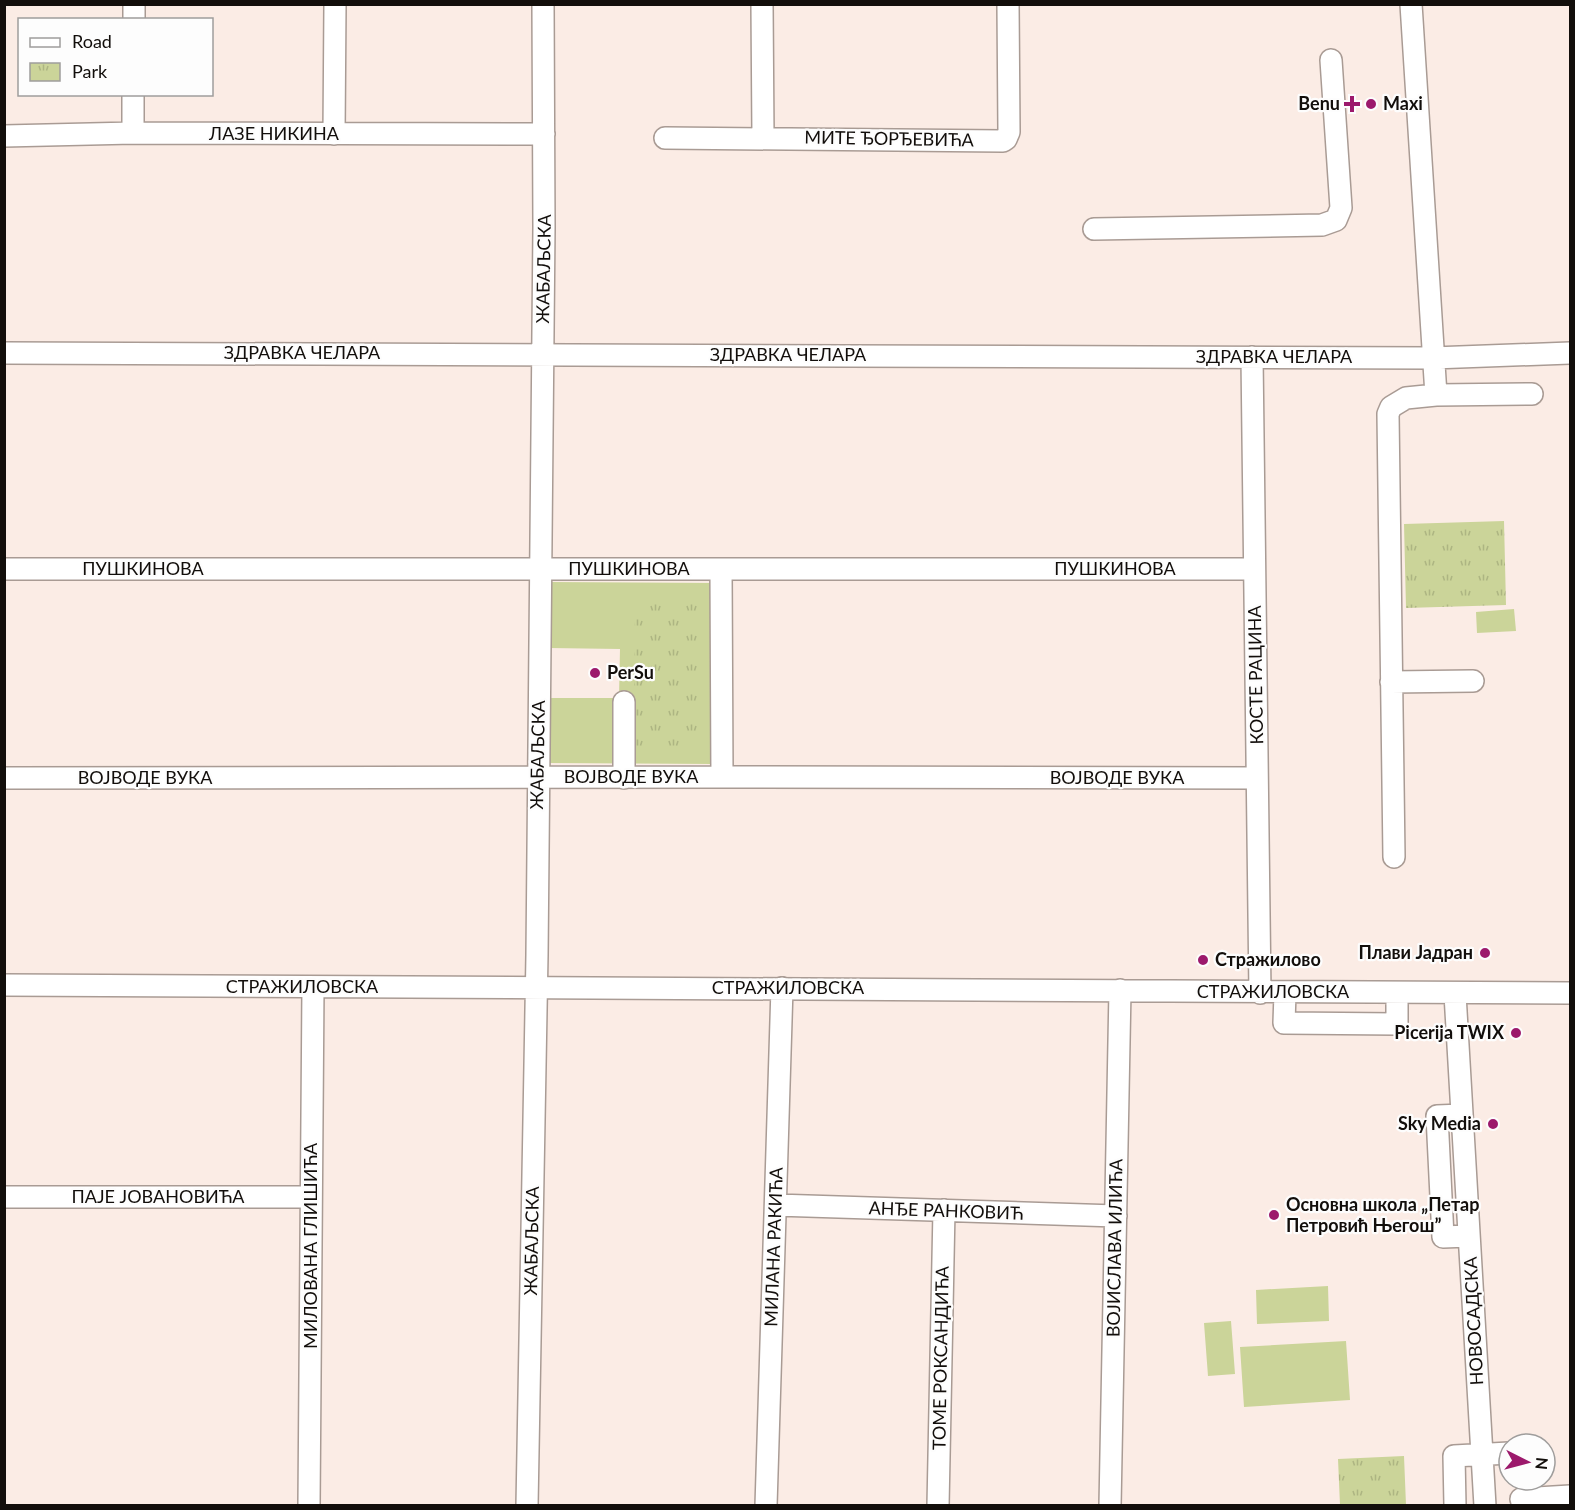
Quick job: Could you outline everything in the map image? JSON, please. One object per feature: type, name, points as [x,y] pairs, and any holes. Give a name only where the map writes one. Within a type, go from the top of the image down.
[{"type":"street","points":[[334,4],[334,134]]},
{"type":"street","name":"ЖАБАЉСКА","points":[[527,1506],[536,988],[543,353],[543,4]]},
{"type":"street","points":[[762,4],[763,138]]},
{"type":"street","name":"МИТЕ ЂОРЂЕВИЋА","points":[[665,138],[999,141],[1006,139],[1010,132],[1008,4]]},
{"type":"street","points":[[1412,4],[1436,395]]},
{"type":"street","points":[[1094,229],[1322,225],[1336,220],[1341,208],[1330,60]]},
{"type":"street","points":[[133,96],[133,133]]},
{"type":"street","name":"ЛАЗЕ НИКИНА","points":[[4,136],[133,133],[544,134]]},
{"type":"street","name":"ЗДРАВКА ЧЕЛАРА","points":[[4,353],[543,353],[1433,358],[1570,353]]},
{"type":"street","name":"КОСТЕ РАЦИНА","points":[[1252,357],[1260,993]]},
{"type":"street","points":[[1394,857],[1388,414],[1391,407],[1406,398],[1436,395],[1532,394]]},
{"type":"street","name":"ПУШКИНОВА","points":[[4,569],[1254,569]]},
{"type":"street","points":[[721,569],[722,777]]},
{"type":"street","points":[[1391,682],[1473,681]]},
{"type":"street","points":[[624,702],[624,778]]},
{"type":"street","name":"ВОЈВОДЕ ВУКА","points":[[4,778],[1257,778]]},
{"type":"street","name":"СТРАЖИЛОВСКА","points":[[4,985],[1570,993]]},
{"type":"street","name":"МИЛОВАНА ГЛИШИЋА","points":[[309,1506],[313,987]]},
{"type":"street","name":"МИЛАНА РАКИЋА","points":[[766,1506],[782,988]]},
{"type":"street","name":"ВОЈИСЛАВА ИЛИЋА","points":[[1110,1506],[1120,990]]},
{"type":"street","points":[[1285,993],[1284,1023],[1397,1024],[1397,993]]},
{"type":"street","name":"НОВОСАДСКА","points":[[1455,994],[1485,1506]]},
{"type":"street","name":"ПАЈЕ ЈОВАНОВИЋА","points":[[4,1197],[311,1197]]},
{"type":"street","name":"АНЂЕ РАНКОВИЋ","points":[[776,1205],[1116,1216]]},
{"type":"street","name":"ТОМЕ РОКСАНДИЋА","points":[[938,1506],[944,1210]]},
{"type":"street","points":[[1455,1506],[1454,1456],[1497,1454]]},
{"type":"street","points":[[1520,1495],[1570,1496]]},
{"type":"green space","points":[[1504,521],[1506,605],[1406,608],[1404,524]]},
{"type":"green space","points":[[550,582],[714,583],[713,764],[549,763],[549,698],[619,698],[620,649],[549,648]]},
{"type":"green space","points":[[635,599],[702,599],[701,754],[634,754]]},
{"type":"green space","points":[[1514,609],[1516,631],[1477,633],[1476,612]]},
{"type":"green space","points":[[1328,1286],[1329,1321],[1257,1324],[1256,1290]]},
{"type":"green space","points":[[1231,1321],[1235,1374],[1208,1376],[1204,1323]]},
{"type":"green space","points":[[1346,1341],[1350,1400],[1244,1407],[1240,1347]]},
{"type":"green space","points":[[1404,1456],[1406,1505],[1340,1505],[1338,1459]]},
{"type":"place","name":"Benu","points":[[1352,104]]},
{"type":"place","name":"Maxi","points":[[1371,104]]},
{"type":"place","name":"PerSu","points":[[595,673]]},
{"type":"place","name":"Плави Јадран","points":[[1485,953]]},
{"type":"place","name":"Стражилово","points":[[1203,960]]},
{"type":"place","name":"Picerija TWIX","points":[[1516,1033]]},
{"type":"place","name":"Sky Media","points":[[1493,1124]]},
{"type":"place","name":"Основна школа „Петар Петровић Његош”","points":[[1274,1215]]}]
